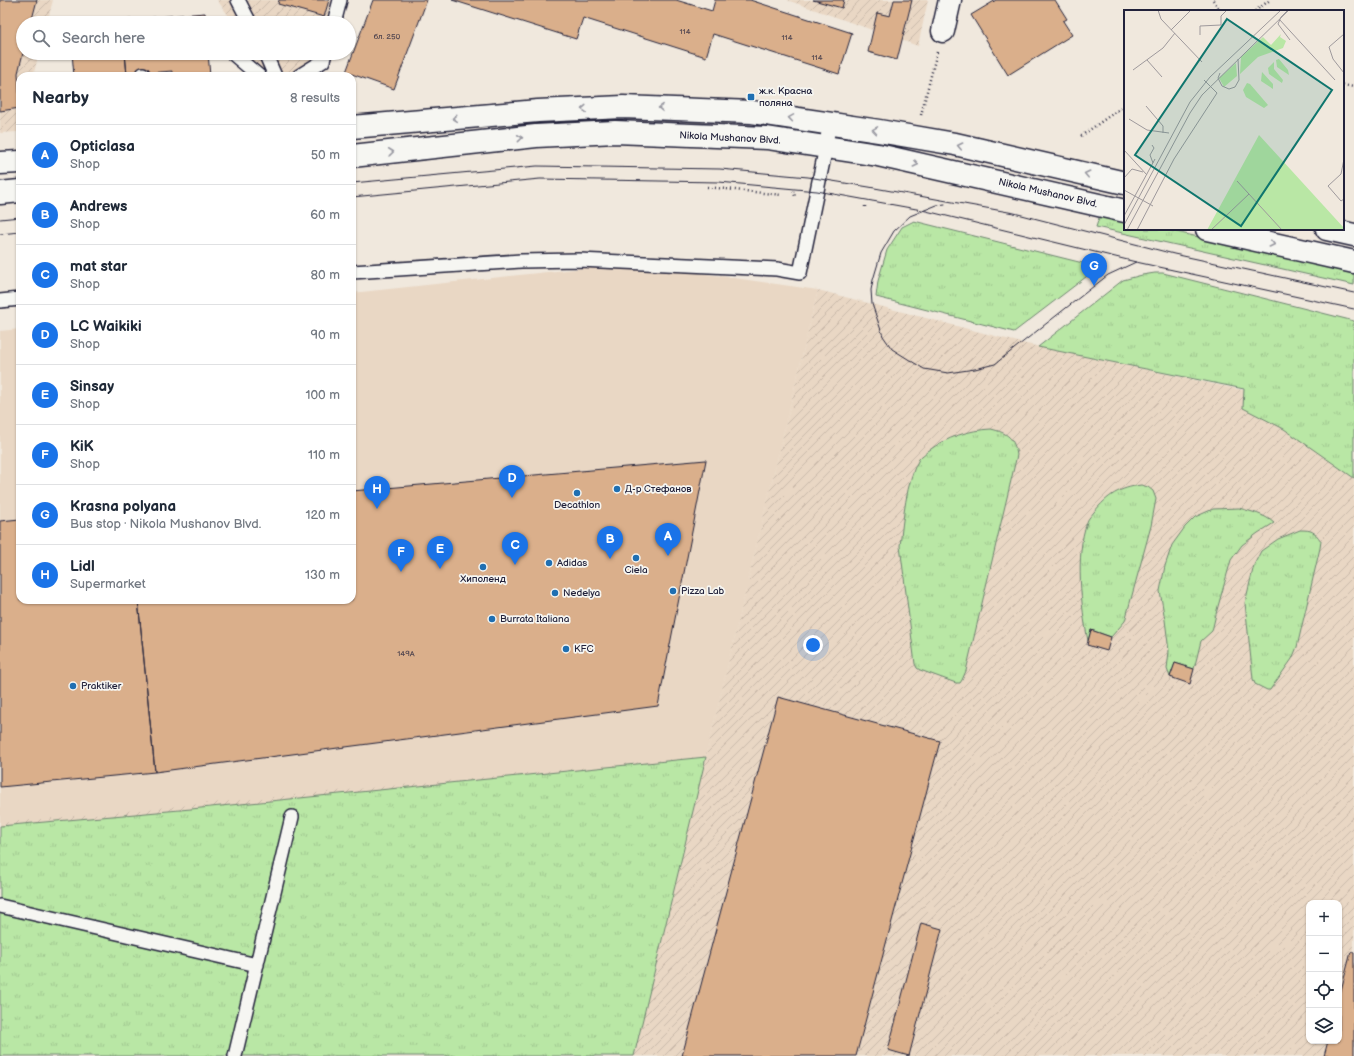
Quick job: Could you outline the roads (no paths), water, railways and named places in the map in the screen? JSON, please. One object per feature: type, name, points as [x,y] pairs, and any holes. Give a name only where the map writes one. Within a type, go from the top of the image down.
[{"type":"main road","points":[[942,31],[950,0]]},
{"type":"main road","points":[[356,128],[538,111],[623,107],[752,112],[955,144],[1124,183]]},
{"type":"main road","name":"Nikola Mushanov Blvd.","points":[[356,156],[536,136],[615,132],[767,138],[878,155],[1124,211]]},
{"type":"main road","points":[[0,163],[16,162]]},
{"type":"main road","points":[[0,193],[16,191]]},
{"type":"main road","points":[[1211,230],[1354,262]]},
{"type":"main road","points":[[1332,230],[1354,235]]},
{"type":"lane","points":[[238,0],[246,16]]},
{"type":"lane","points":[[336,16],[340,0]]},
{"type":"lane","points":[[240,60],[254,72]]},
{"type":"lane","points":[[268,60],[273,72]]},
{"type":"lane","points":[[305,72],[323,60]]},
{"type":"lane","points":[[356,272],[521,261],[579,260],[777,269],[800,273],[826,147],[829,124]]},
{"type":"lane","points":[[0,301],[16,299]]},
{"type":"lane","points":[[235,1056],[292,817]]},
{"type":"lane","points":[[0,906],[257,965]]},
{"type":"tram line","points":[[356,183],[537,166],[720,169],[808,177],[1014,213],[1174,254],[1354,293]]},
{"type":"tram line","points":[[356,197],[540,179],[719,182],[817,191],[922,210],[1136,262],[1354,309]]},
{"type":"tram line","points":[[945,204],[937,205],[910,216],[894,231],[881,253],[871,290],[872,304],[883,336],[892,349],[924,369],[948,373],[995,364],[1108,275],[1136,262]]},
{"type":"tram line","points":[[0,219],[16,217]]},
{"type":"tram line","points":[[0,234],[16,232]]},
{"type":"place","name":"ж.к. Красна поляна","points":[[751,97]]},
{"type":"place","name":"Krasna polyana","points":[[1094,286]]},
{"type":"place","name":"Д-р Стефанов","points":[[617,489]]},
{"type":"place","name":"Decathlon","points":[[577,493]]},
{"type":"place","name":"LC Waikiki","points":[[512,498]]},
{"type":"place","name":"Lidl","points":[[377,509]]},
{"type":"place","name":"Opticlasa","points":[[668,556]]},
{"type":"place","name":"Ciela","points":[[636,558]]},
{"type":"place","name":"Andrews","points":[[610,559]]},
{"type":"place","name":"Adidas","points":[[549,563]]},
{"type":"place","name":"mat star","points":[[515,565]]},
{"type":"place","name":"Хиполенд","points":[[483,567]]},
{"type":"place","name":"Sinsay","points":[[440,569]]},
{"type":"place","name":"KiK","points":[[401,572]]},
{"type":"place","name":"Pizza Lab","points":[[673,591]]},
{"type":"place","name":"Nedelya","points":[[555,593]]},
{"type":"place","name":"Burrata Italiana","points":[[492,619]]},
{"type":"place","name":"KFC","points":[[566,649]]},
{"type":"place","name":"Praktiker","points":[[73,686]]}]
